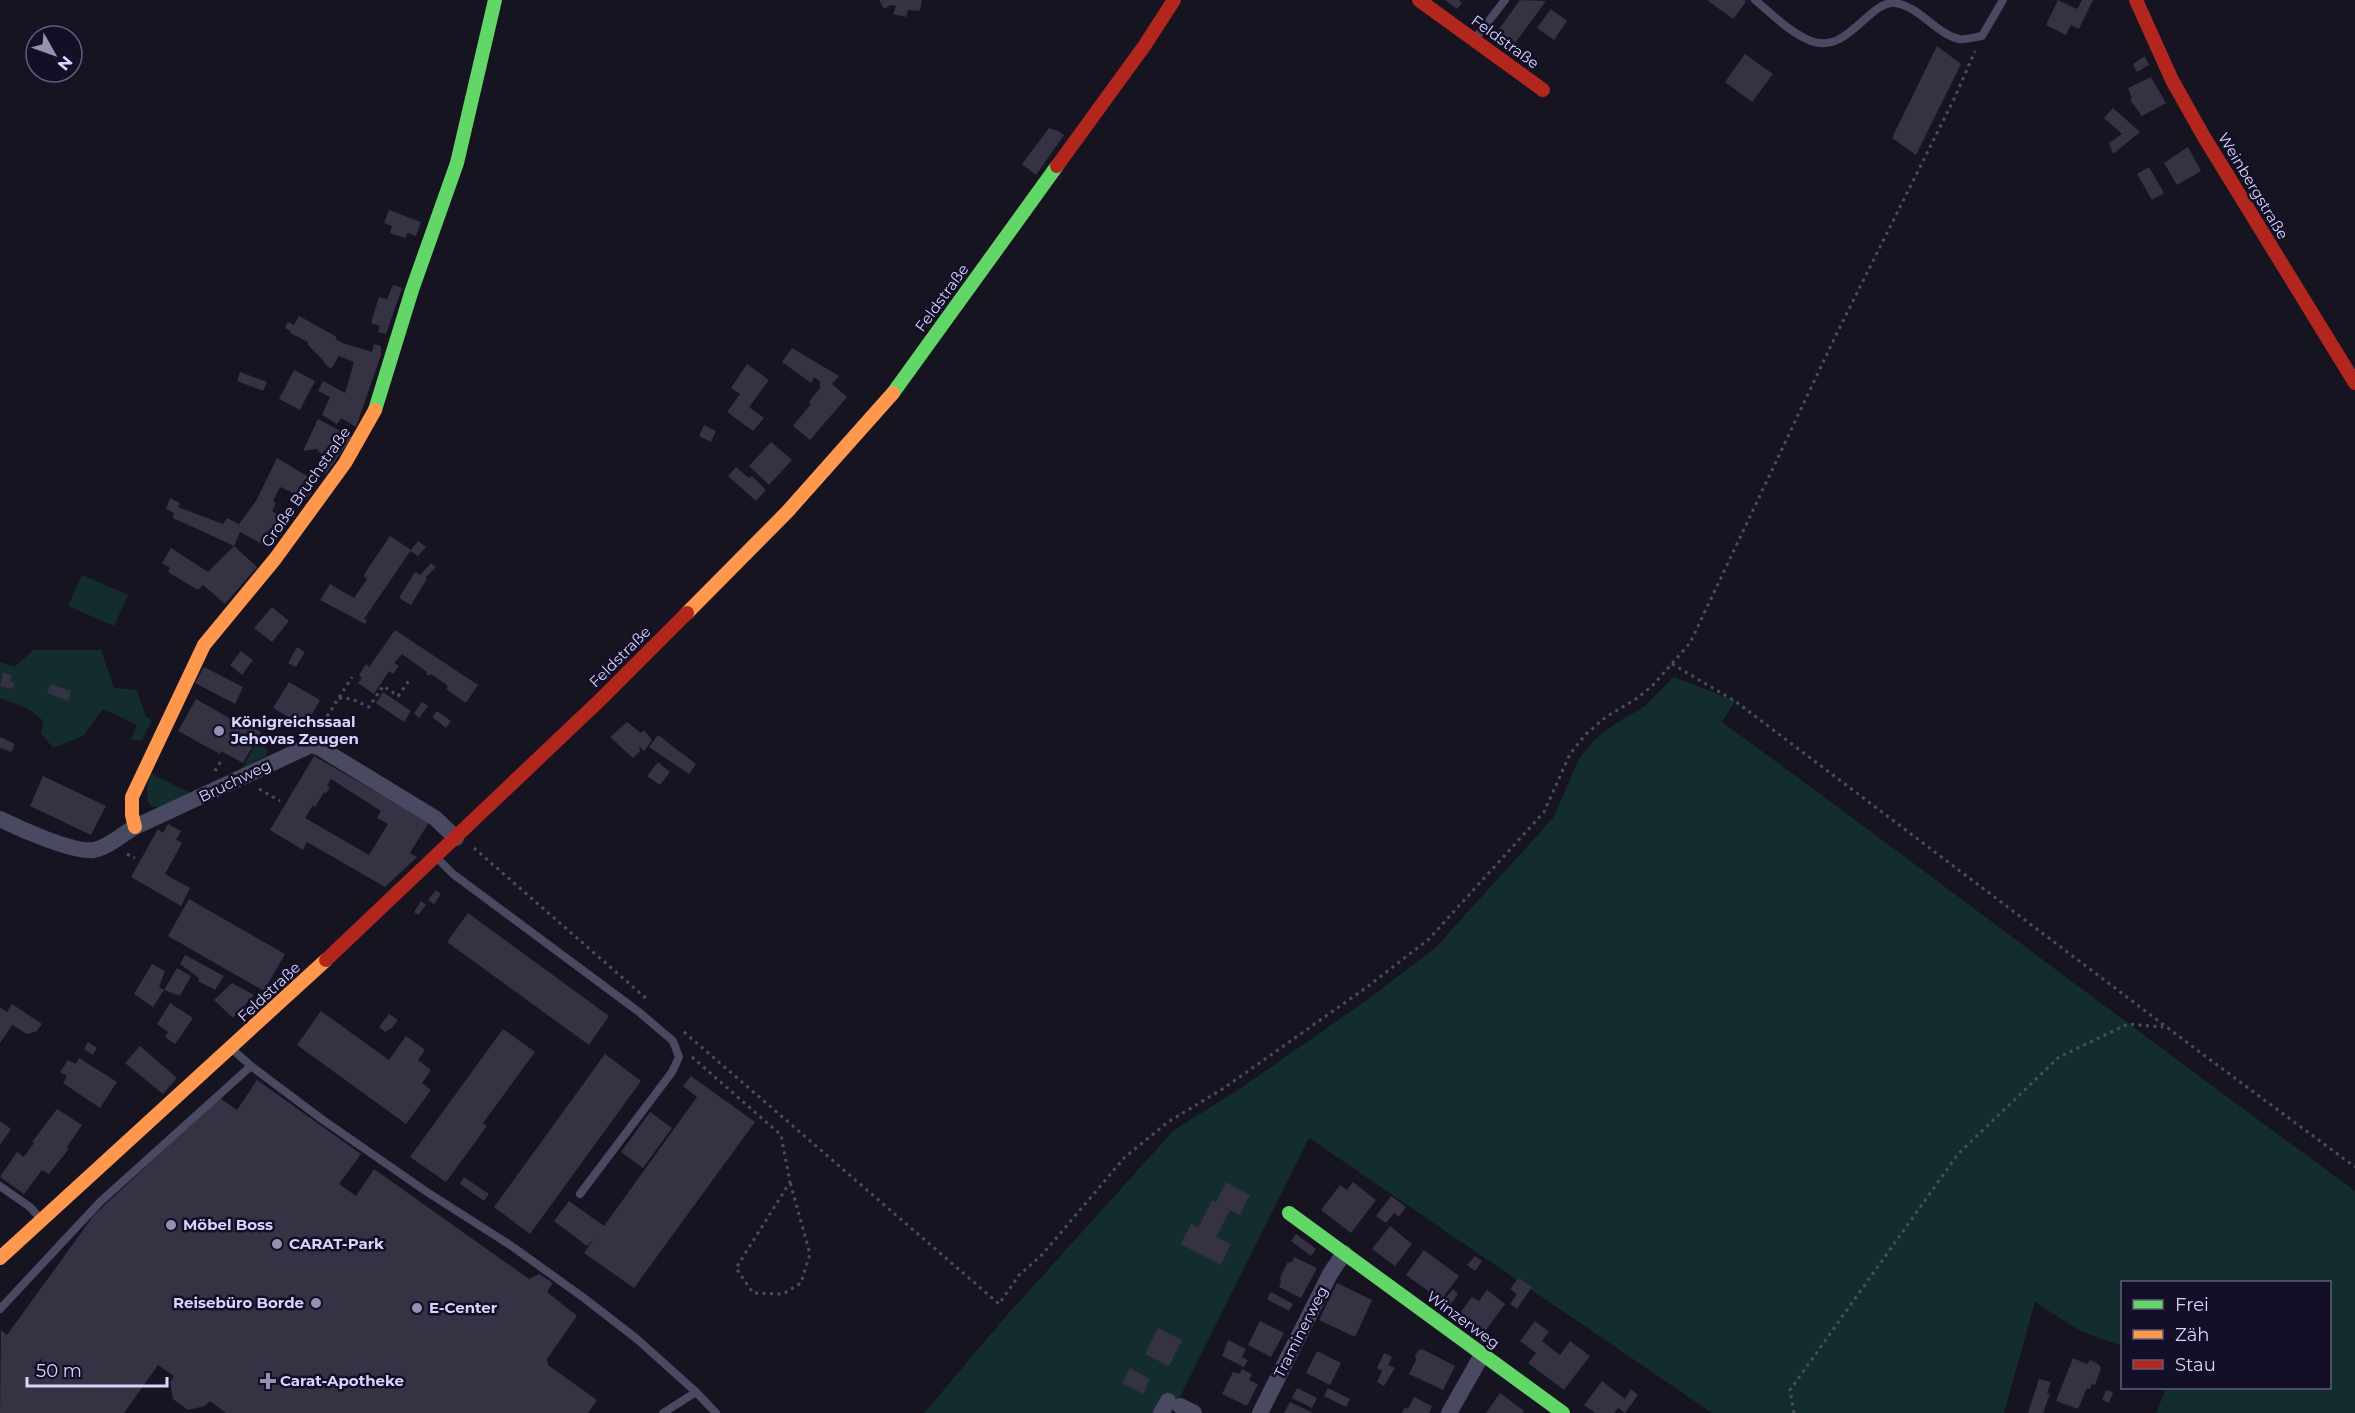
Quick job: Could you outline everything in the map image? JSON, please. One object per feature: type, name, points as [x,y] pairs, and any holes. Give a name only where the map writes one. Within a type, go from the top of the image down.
[{"type":"street","name":"Große Bruchstraße","points":[[135,827],[132,797],[204,645],[275,560],[345,464],[373,417],[412,290],[457,163],[495,0]]},
{"type":"street","name":"Feldstraße","points":[[0,1258],[232,1048],[436,857],[464,842],[788,511],[876,416],[1145,45],[1174,0]]},
{"type":"street","name":"Feldstraße","points":[[1419,0],[1543,90]]},
{"type":"street","name":"Weinbergstraße","points":[[2136,0],[2172,80],[2204,138],[2355,383]]},
{"type":"street","name":"Bruchweg","points":[[0,819],[48,839],[87,850],[103,847],[135,827],[311,745]]},
{"type":"street","points":[[311,745],[320,748],[435,818],[464,842]]},
{"type":"street","name":"Winzerweg","points":[[1289,1213],[1563,1413]]},
{"type":"street","name":"Traminerweg","points":[[1260,1413],[1330,1274],[1344,1253]]},
{"type":"street","points":[[1449,1413],[1472,1368],[1482,1355]]},
{"type":"lane","points":[[1474,41],[1505,0]]},
{"type":"lane","points":[[1755,0],[1796,34],[1813,42],[1832,42],[1854,31],[1875,10],[1890,2],[1904,4],[1935,27],[1960,39],[1982,36],[2003,0]]},
{"type":"lane","points":[[436,857],[453,874],[639,1012],[673,1041],[679,1057],[672,1072],[580,1194]]},
{"type":"lane","points":[[232,1048],[251,1066],[332,1126],[427,1192],[513,1247],[584,1298],[637,1339],[716,1413]]},
{"type":"lane","points":[[0,1309],[100,1202],[251,1066]]},
{"type":"lane","points":[[0,1186],[30,1207],[42,1220]]},
{"type":"lane","points":[[663,1413],[696,1392]]},
{"type":"path","points":[[679,1027],[999,1304],[1019,1275],[1041,1256],[1125,1157],[1168,1122],[1224,1088],[1279,1047],[1368,987],[1429,939],[1544,812],[1570,754],[1586,734],[1606,717],[1639,698],[1690,643],[1832,344],[1955,97],[1982,36]]},
{"type":"path","points":[[1672,664],[1735,701],[2355,1167]]},
{"type":"path","points":[[311,745],[352,677]]},
{"type":"path","points":[[339,698],[352,699],[369,707],[383,686],[398,696],[411,678]]},
{"type":"path","points":[[244,777],[280,801]]},
{"type":"path","points":[[464,842],[652,1003]]},
{"type":"path","points":[[1794,1413],[1790,1390],[1958,1154],[2059,1057],[2128,1024],[2166,1027]]},
{"type":"path","points":[[673,1041],[781,1135],[790,1182],[810,1254],[801,1283],[783,1294],[753,1293],[736,1268],[790,1182]]},
{"type":"green space","points":[[82,575],[128,595],[114,626],[68,606]]},
{"type":"green space","points":[[34,650],[101,650],[114,688],[137,690],[146,717],[152,720],[142,740],[131,740],[137,725],[103,709],[83,736],[53,748],[41,733],[43,721],[23,707],[0,698],[0,662],[14,667]]},
{"type":"green space","points":[[1674,677],[1735,701],[1722,722],[2355,1191],[2355,1413],[2156,1413],[2166,1389],[2331,1389],[2331,1281],[2121,1281],[2121,1346],[2080,1331],[2035,1302],[2004,1413],[1712,1413],[1309,1138],[1172,1413],[924,1413],[1008,1314],[1174,1130],[1241,1088],[1374,995],[1436,947],[1553,818],[1579,759],[1593,741],[1612,726],[1645,706]]},
{"type":"green space","points":[[256,743],[268,749],[266,756],[242,769]]},
{"type":"green space","points":[[150,773],[190,793],[169,804],[154,807],[147,798]]},
{"type":"building","points":[[879,0],[922,0],[920,11],[908,10],[906,17],[893,14],[896,6],[891,5],[884,9]]},
{"type":"building","points":[[1445,0],[1459,0],[1462,3],[1457,9]]},
{"type":"building","points":[[1520,0],[1546,1],[1513,46],[1496,33]]},
{"type":"building","points":[[1707,0],[1744,0],[1746,2],[1733,19]]},
{"type":"building","points":[[2058,0],[2077,9],[2082,0],[2093,0],[2079,29],[2071,25],[2066,35],[2046,25]]},
{"type":"building","points":[[1551,9],[1567,21],[1554,40],[1537,28]]},
{"type":"building","points":[[1937,46],[1961,64],[1916,155],[1892,138]]},
{"type":"building","points":[[1745,54],[1773,74],[1752,102],[1725,82]]},
{"type":"building","points":[[2145,56],[2149,65],[2137,72],[2133,64]]},
{"type":"building","points":[[2151,77],[2166,103],[2142,116],[2130,100],[2132,98],[2128,88]]},
{"type":"building","points":[[2113,108],[2140,132],[2113,154],[2109,143],[2122,134],[2104,118]]},
{"type":"building","points":[[1049,128],[1064,135],[1036,175],[1022,164]]},
{"type":"building","points":[[2188,147],[2201,171],[2177,185],[2164,163]]},
{"type":"building","points":[[2149,167],[2164,193],[2152,200],[2137,174]]},
{"type":"building","points":[[389,210],[421,222],[416,236],[408,233],[405,238],[390,233],[392,226],[384,223]]},
{"type":"building","points":[[393,285],[402,288],[386,334],[378,332],[380,326],[371,323],[379,297],[387,299]]},
{"type":"building","points":[[299,316],[337,337],[335,339],[343,343],[372,352],[374,344],[381,346],[381,355],[356,427],[341,418],[337,424],[322,415],[330,397],[318,391],[323,381],[345,393],[354,362],[339,356],[331,369],[308,345],[308,342],[285,328],[288,322],[294,325]]},
{"type":"building","points":[[792,348],[839,376],[832,384],[847,397],[810,440],[793,426],[811,404],[809,402],[821,387],[819,385],[821,382],[814,377],[811,383],[782,362]]},
{"type":"building","points":[[747,364],[769,380],[749,407],[764,418],[753,431],[727,412],[740,394],[731,388]]},
{"type":"building","points":[[294,370],[315,381],[300,410],[279,399]]},
{"type":"building","points":[[240,372],[267,382],[263,391],[237,381]]},
{"type":"building","points":[[318,419],[352,437],[325,475],[318,464],[323,457],[317,449],[303,451]]},
{"type":"building","points":[[704,425],[716,431],[711,442],[699,436]]},
{"type":"building","points":[[771,442],[792,460],[769,485],[749,466]]},
{"type":"building","points":[[277,458],[317,482],[307,500],[274,484],[280,487],[273,501],[276,503],[272,511],[283,517],[264,545],[240,532],[234,546],[173,518],[174,513],[166,509],[170,498],[180,503],[178,507],[223,524],[227,518],[239,524],[256,501]]},
{"type":"building","points":[[736,467],[749,478],[752,476],[766,490],[756,501],[728,476]]},
{"type":"building","points":[[390,536],[411,550],[364,619],[367,621],[365,624],[320,600],[330,584],[354,598],[367,579],[364,576],[367,570]]},
{"type":"building","points":[[418,541],[426,547],[418,556],[410,551]]},
{"type":"building","points":[[234,546],[257,567],[225,604],[203,585],[198,590],[168,572],[170,568],[162,563],[171,548],[208,572]]},
{"type":"building","points":[[431,563],[436,567],[425,578],[427,579],[411,605],[399,598],[415,572],[420,575]]},
{"type":"building","points":[[272,607],[289,621],[272,642],[254,628]]},
{"type":"building","points":[[395,630],[478,685],[466,703],[446,689],[448,686],[431,674],[429,676],[426,674],[427,672],[402,654],[394,663],[399,666],[393,674],[389,671],[374,694],[358,683],[362,678],[359,675],[366,664],[369,667]]},
{"type":"building","points":[[297,647],[305,652],[296,667],[288,663]]},
{"type":"building","points":[[241,651],[253,660],[242,675],[230,665]]},
{"type":"building","points":[[204,667],[243,687],[235,704],[195,683]]},
{"type":"building","points":[[3,672],[12,676],[10,681],[15,683],[13,689],[0,686]]},
{"type":"building","points":[[289,682],[320,700],[305,727],[273,708]]},
{"type":"building","points":[[51,684],[71,691],[68,701],[47,693]]},
{"type":"building","points":[[383,692],[411,711],[404,722],[376,703]]},
{"type":"building","name":"Königreichssaal Jehovas Zeugen","points":[[196,699],[236,722],[237,719],[261,732],[243,763],[221,751],[220,754],[178,731]]},
{"type":"building","points":[[422,702],[428,706],[419,718],[414,713]]},
{"type":"building","points":[[437,711],[451,721],[446,728],[432,717]]},
{"type":"building","points":[[627,722],[641,733],[644,730],[652,740],[644,751],[639,746],[640,751],[633,758],[610,737]]},
{"type":"building","points":[[658,735],[696,764],[689,774],[649,747]]},
{"type":"building","points":[[0,737],[15,744],[11,752],[0,748]]},
{"type":"building","points":[[314,756],[429,822],[410,853],[417,857],[385,887],[307,842],[303,850],[270,830]],"holes":[[[331,779],[381,811],[377,818],[388,824],[369,855],[305,818],[313,805],[315,807],[324,792],[326,793],[330,788],[327,786]]]},
{"type":"building","points":[[658,762],[670,772],[660,785],[647,776]]},
{"type":"building","points":[[43,776],[106,806],[91,835],[30,806]]},
{"type":"building","points":[[168,824],[181,831],[176,840],[182,843],[165,874],[190,888],[181,906],[131,877],[158,829],[163,833]]},
{"type":"building","points":[[436,890],[441,894],[434,904],[428,900]]},
{"type":"building","points":[[189,899],[285,954],[264,991],[168,936]]},
{"type":"building","points":[[421,901],[426,905],[418,915],[414,912]]},
{"type":"building","points":[[468,913],[609,1016],[589,1045],[447,942]]},
{"type":"building","points":[[185,955],[224,976],[215,990],[198,981],[199,978],[180,964]]},
{"type":"building","points":[[152,964],[165,971],[159,987],[164,990],[153,1007],[134,994]]},
{"type":"building","points":[[177,968],[191,976],[180,996],[164,990]]},
{"type":"building","points":[[232,983],[254,995],[233,1018],[214,1000]]},
{"type":"building","points":[[170,1003],[193,1018],[175,1044],[165,1037],[168,1032],[157,1024]]},
{"type":"building","points":[[12,1004],[42,1024],[37,1031],[27,1034],[12,1025],[0,1043],[0,1007],[7,1012]]},
{"type":"building","points":[[321,1011],[389,1060],[406,1036],[425,1050],[418,1060],[431,1070],[422,1083],[431,1090],[406,1124],[297,1045]]},
{"type":"building","points":[[389,1014],[398,1020],[392,1028],[385,1032],[379,1027]]},
{"type":"building","points":[[503,1029],[535,1052],[483,1123],[487,1126],[446,1182],[410,1157]]},
{"type":"building","points":[[88,1042],[97,1048],[93,1055],[84,1049]]},
{"type":"building","points":[[140,1046],[177,1078],[163,1094],[125,1063]]},
{"type":"building","points":[[605,1054],[641,1081],[530,1234],[494,1207]]},
{"type":"building","points":[[79,1058],[117,1082],[100,1108],[63,1083],[67,1076],[60,1072],[68,1060],[76,1064]]},
{"type":"building","points":[[691,1076],[755,1122],[634,1288],[584,1253],[595,1237],[587,1246],[554,1221],[569,1201],[604,1226],[697,1097],[683,1086]]},
{"type":"building","name":"CARAT-Park","points":[[257,1080],[361,1154],[339,1184],[356,1196],[374,1169],[529,1279],[539,1274],[553,1283],[547,1292],[577,1316],[547,1359],[548,1365],[597,1400],[588,1413],[226,1413],[210,1401],[205,1406],[188,1410],[173,1399],[170,1382],[174,1376],[158,1365],[124,1413],[0,1413],[1,1330],[7,1335],[94,1215],[220,1098],[237,1110]]},
{"type":"building","points":[[57,1109],[82,1125],[67,1147],[69,1148],[49,1174],[42,1170],[24,1194],[0,1177],[17,1152],[24,1157],[34,1143],[32,1142]]},
{"type":"building","points":[[650,1112],[672,1128],[643,1168],[621,1152]]},
{"type":"building","points":[[0,1121],[11,1129],[0,1145]]},
{"type":"building","points":[[464,1177],[489,1194],[484,1201],[460,1184]]},
{"type":"building","points":[[1226,1182],[1250,1195],[1240,1215],[1230,1210],[1216,1237],[1231,1244],[1221,1265],[1181,1244],[1191,1224],[1198,1228],[1212,1200],[1216,1202]]},
{"type":"building","points":[[1353,1182],[1376,1200],[1351,1233],[1321,1210],[1340,1185],[1347,1190]]},
{"type":"building","points":[[1391,1196],[1406,1207],[1399,1217],[1394,1213],[1386,1223],[1376,1216]]},
{"type":"building","points":[[1390,1226],[1412,1244],[1395,1266],[1372,1249]]},
{"type":"building","points":[[1296,1234],[1316,1249],[1311,1256],[1291,1241]]},
{"type":"building","points":[[1424,1250],[1459,1276],[1441,1300],[1406,1275]]},
{"type":"building","points":[[1475,1256],[1482,1261],[1475,1271],[1467,1265]]},
{"type":"building","points":[[1294,1257],[1317,1268],[1301,1298],[1279,1287],[1280,1278],[1287,1263],[1292,1262]]},
{"type":"building","points":[[1518,1278],[1532,1287],[1517,1309],[1510,1304],[1517,1294],[1510,1289]]},
{"type":"building","points":[[1337,1283],[1372,1300],[1355,1337],[1319,1320]]},
{"type":"building","points":[[1453,1289],[1458,1294],[1450,1305],[1444,1300]]},
{"type":"building","points":[[1487,1290],[1505,1304],[1485,1331],[1460,1313],[1472,1297],[1479,1301]]},
{"type":"building","points":[[1271,1292],[1293,1304],[1289,1311],[1267,1299]]},
{"type":"building","points":[[1260,1321],[1284,1333],[1271,1357],[1248,1345]]},
{"type":"building","points":[[1535,1321],[1549,1332],[1542,1341],[1560,1355],[1570,1341],[1590,1356],[1564,1390],[1528,1363],[1536,1353],[1520,1341]]},
{"type":"building","points":[[1158,1328],[1182,1340],[1169,1366],[1145,1354]]},
{"type":"building","points":[[1228,1340],[1246,1349],[1242,1357],[1248,1360],[1244,1367],[1222,1356]]},
{"type":"building","points":[[1422,1349],[1455,1366],[1443,1390],[1409,1374],[1416,1360],[1415,1356]]},
{"type":"building","points":[[1317,1351],[1341,1363],[1330,1385],[1306,1373]]},
{"type":"building","points":[[1384,1353],[1392,1357],[1388,1365],[1395,1368],[1384,1386],[1377,1382],[1382,1371],[1377,1368]]},
{"type":"building","points":[[2073,1358],[2087,1364],[2090,1360],[2101,1368],[2095,1385],[2092,1384],[2090,1389],[2087,1388],[2078,1409],[2056,1401]]},
{"type":"building","points":[[1130,1368],[1150,1379],[1143,1394],[1122,1383]]},
{"type":"building","points":[[1242,1369],[1252,1374],[1249,1380],[1258,1384],[1247,1406],[1222,1394],[1233,1372],[1239,1374]]},
{"type":"building","points":[[2039,1379],[2051,1382],[2047,1393],[2050,1394],[2043,1413],[2028,1413]]},
{"type":"building","points":[[1602,1381],[1625,1399],[1631,1389],[1638,1395],[1625,1413],[1618,1408],[1614,1413],[1595,1413],[1584,1405]]},
{"type":"building","points":[[1297,1388],[1317,1398],[1312,1408],[1292,1398]]},
{"type":"building","points":[[1328,1388],[1350,1399],[1346,1407],[1324,1396]]},
{"type":"building","points":[[2106,1390],[2113,1392],[2109,1403],[2102,1400]]},
{"type":"building","points":[[1500,1393],[1524,1411],[1523,1413],[1486,1413]]},
{"type":"building","points":[[1414,1397],[1432,1406],[1429,1413],[1402,1413],[1405,1407],[1408,1409]]},
{"type":"building","points":[[1290,1402],[1313,1413],[1284,1413]]},
{"type":"traffic: fast","points":[[375,410],[412,290],[457,163],[495,0]]},
{"type":"traffic: fast","points":[[893,393],[1057,166]]},
{"type":"traffic: fast","points":[[1289,1213],[1563,1413]]},
{"type":"traffic: slow","points":[[687,613],[788,511],[893,393]]},
{"type":"traffic: slow","points":[[135,827],[132,797],[204,645],[275,559],[345,463],[375,410]]},
{"type":"traffic: slow","points":[[0,1258],[326,960]]},
{"type":"traffic: jam","points":[[1057,166],[1145,45],[1174,0]]},
{"type":"traffic: jam","points":[[1419,0],[1543,90]]},
{"type":"traffic: jam","points":[[2136,0],[2172,80],[2204,137],[2355,383]]},
{"type":"traffic: jam","points":[[326,960],[601,699],[687,613]]},
{"type":"place","name":"Königreichssaal Jehovas Zeugen","points":[[219,731]]},
{"type":"place","name":"Möbel Boss","points":[[171,1225]]},
{"type":"place","name":"CARAT-Park","points":[[277,1244]]},
{"type":"place","name":"Reisebüro Borde","points":[[316,1303]]},
{"type":"place","name":"E-Center","points":[[417,1308]]},
{"type":"place","name":"Carat-Apotheke","points":[[268,1381]]}]
